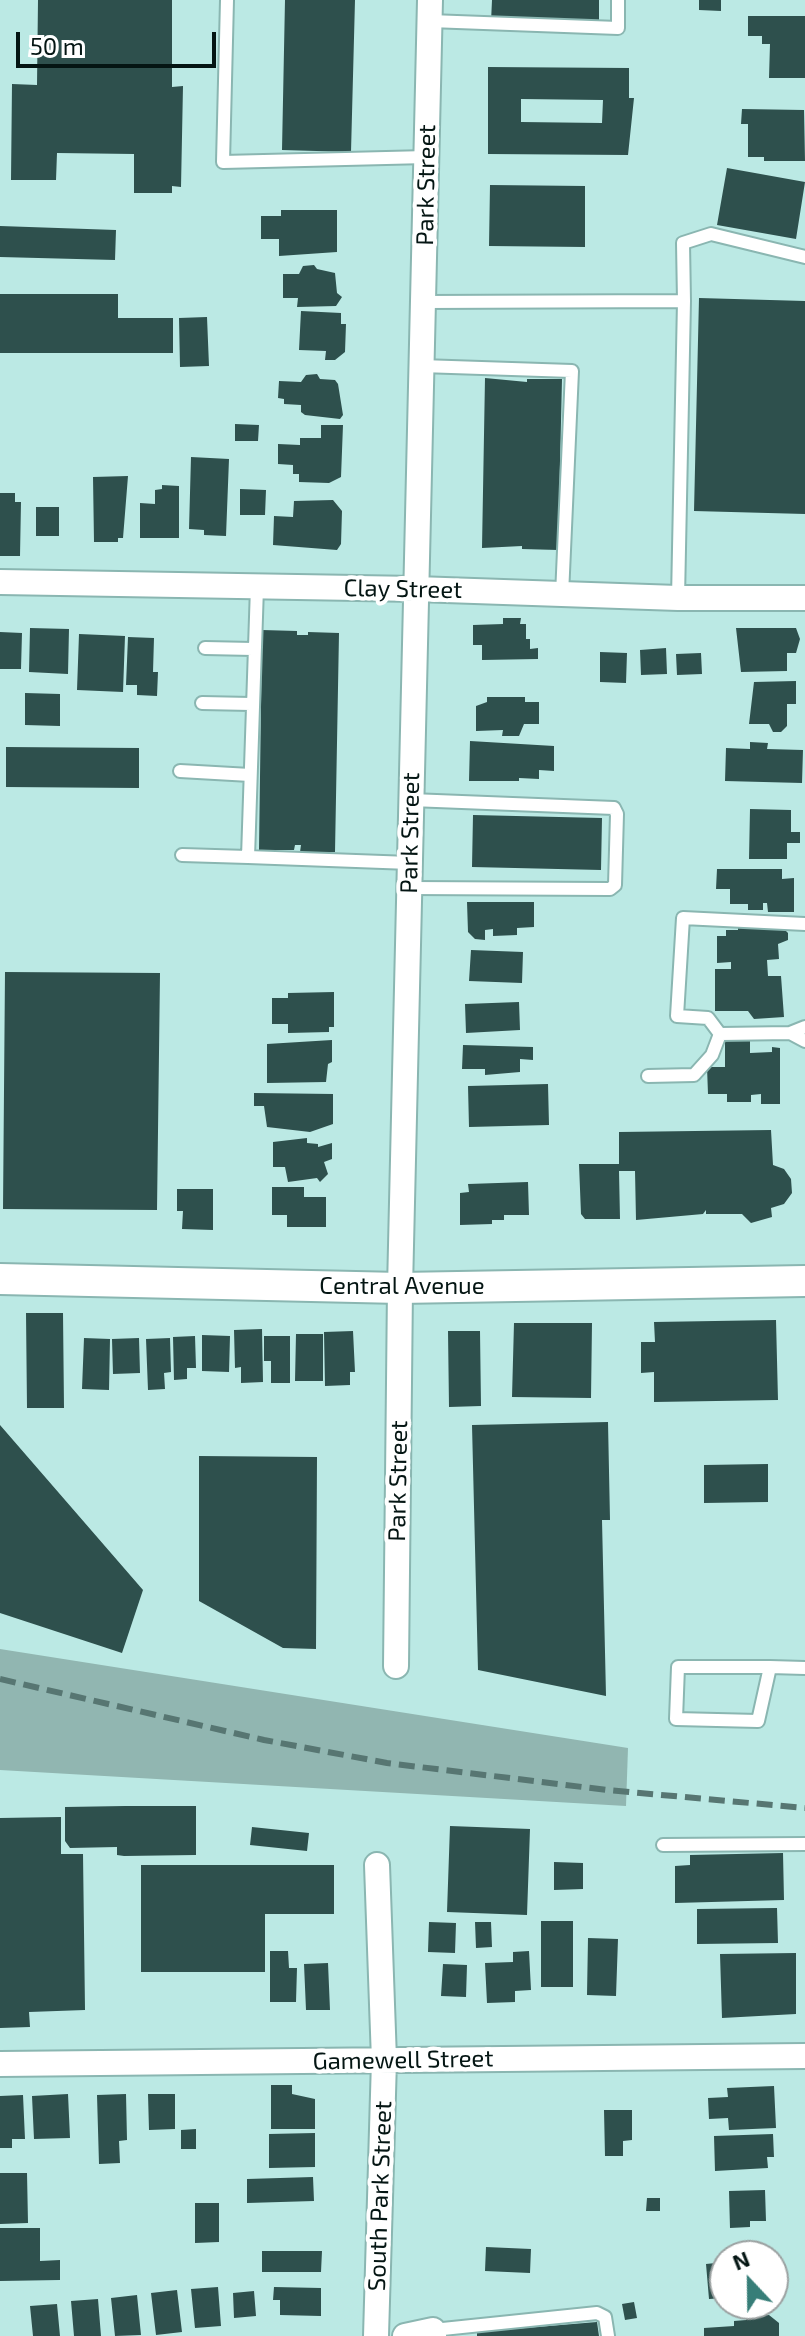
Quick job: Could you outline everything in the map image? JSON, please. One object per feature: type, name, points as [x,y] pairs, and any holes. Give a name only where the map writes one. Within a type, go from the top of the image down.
[{"type":"street","name":"Park Street","points":[[396,1666],[400,1288],[430,10]]},
{"type":"street","name":"Clay Street","points":[[0,582],[416,589],[678,598],[805,598]]},
{"type":"street","name":"Central Avenue","points":[[0,1279],[400,1288],[805,1281]]},
{"type":"street","name":"South Park Street","points":[[376,2336],[384,2060],[377,1865]]},
{"type":"street","name":"Gamewell Street","points":[[0,2064],[805,2056]]},
{"type":"street","points":[[405,2336],[434,2333]]},
{"type":"lane","points":[[227,0],[223,162],[427,157]]},
{"type":"lane","points":[[430,10],[618,28],[618,0]]},
{"type":"lane","points":[[678,598],[683,243],[711,234],[805,257]]},
{"type":"lane","points":[[423,302],[684,301]]},
{"type":"lane","points":[[421,366],[572,371],[562,595]]},
{"type":"lane","points":[[248,857],[257,587]]},
{"type":"lane","points":[[205,648],[253,649]]},
{"type":"lane","points":[[202,703],[251,704]]},
{"type":"lane","points":[[180,771],[250,775]]},
{"type":"lane","points":[[409,888],[610,889],[615,885],[617,814],[614,808],[411,800]]},
{"type":"lane","points":[[182,855],[410,863]]},
{"type":"lane","points":[[720,1034],[708,1018],[677,1016],[683,918],[805,924]]},
{"type":"lane","points":[[720,1034],[790,1033],[805,1027]]},
{"type":"lane","points":[[790,1033],[805,1041]]},
{"type":"lane","points":[[648,1076],[694,1075],[712,1055],[720,1034]]},
{"type":"lane","points":[[770,1667],[758,1721],[676,1719],[678,1667],[770,1667],[805,1668]]},
{"type":"lane","points":[[663,1845],[805,1844]]},
{"type":"lane","points":[[434,2333],[597,2313],[605,2317],[608,2336]]},
{"type":"shaded area","points":[[0,1649],[628,1748],[626,1806],[0,1770]]},
{"type":"building","points":[[38,0],[172,0],[172,87],[183,86],[181,187],[172,186],[172,193],[134,193],[134,154],[57,153],[56,180],[11,180],[12,84],[37,85]]},
{"type":"building","points":[[285,0],[355,0],[351,152],[282,150]]},
{"type":"building","points":[[492,0],[599,0],[599,24],[491,22]]},
{"type":"building","points":[[699,0],[721,0],[721,11],[699,10]]},
{"type":"building","points":[[748,16],[805,16],[805,78],[769,78],[770,44],[762,44],[762,36],[748,36]]},
{"type":"building","points":[[488,67],[629,68],[629,98],[634,98],[628,155],[488,154]],"holes":[[[521,99],[603,100],[602,123],[521,122]]]},
{"type":"building","points":[[742,109],[804,110],[805,161],[764,161],[764,157],[748,157],[748,124],[741,124]]},
{"type":"building","points":[[727,168],[805,182],[796,239],[717,225]]},
{"type":"building","points":[[490,185],[585,186],[585,247],[489,246]]},
{"type":"building","points":[[281,210],[337,210],[337,252],[279,256],[279,239],[261,239],[261,216],[281,216]]},
{"type":"building","points":[[0,226],[116,230],[115,260],[0,257]]},
{"type":"building","points":[[314,265],[317,269],[335,273],[337,293],[342,297],[336,306],[297,307],[298,298],[283,298],[283,274],[299,274],[303,266]]},
{"type":"building","points":[[0,294],[118,294],[118,318],[173,318],[173,353],[0,353]]},
{"type":"building","points":[[699,298],[805,301],[805,514],[694,511]]},
{"type":"building","points":[[301,311],[341,313],[341,324],[346,324],[345,352],[335,360],[325,360],[326,351],[299,350]]},
{"type":"building","points":[[207,317],[209,366],[180,367],[179,318]]},
{"type":"building","points":[[317,374],[320,379],[335,380],[338,384],[343,415],[340,419],[305,415],[301,412],[301,405],[284,404],[284,399],[278,398],[279,381],[301,382],[306,375]]},
{"type":"building","points":[[485,378],[527,382],[527,379],[562,379],[558,550],[522,549],[522,546],[482,548]]},
{"type":"building","points":[[235,424],[259,425],[258,441],[235,441]]},
{"type":"building","points":[[321,425],[343,425],[341,477],[329,483],[299,482],[299,474],[293,474],[293,465],[278,464],[278,444],[300,445],[300,438],[321,438]]},
{"type":"building","points":[[191,457],[229,459],[226,536],[204,535],[204,530],[189,529]]},
{"type":"building","points":[[128,476],[123,538],[118,538],[118,542],[94,542],[93,477]]},
{"type":"building","points":[[162,485],[179,486],[179,538],[140,538],[140,503],[155,504],[155,490],[162,489]]},
{"type":"building","points":[[240,489],[266,490],[265,515],[240,515]]},
{"type":"building","points":[[0,493],[15,493],[15,502],[21,502],[20,556],[0,556]]},
{"type":"building","points":[[333,500],[342,511],[341,544],[337,550],[273,545],[274,516],[293,517],[294,501]]},
{"type":"building","points":[[36,507],[59,507],[59,536],[36,536]]},
{"type":"building","points":[[503,618],[521,618],[520,624],[526,624],[530,649],[538,648],[538,659],[482,660],[482,645],[473,645],[473,625],[503,624]]},
{"type":"building","points":[[30,628],[69,629],[68,674],[29,672]]},
{"type":"building","points":[[736,628],[796,628],[800,639],[796,653],[787,653],[787,671],[741,672]]},
{"type":"building","points":[[262,630],[297,631],[297,635],[308,635],[308,632],[339,633],[335,852],[300,852],[301,845],[295,845],[294,850],[259,850]]},
{"type":"building","points":[[0,632],[22,633],[21,669],[0,669]]},
{"type":"building","points":[[79,634],[125,636],[123,692],[77,690]]},
{"type":"building","points":[[128,637],[154,638],[153,672],[158,672],[157,696],[137,695],[137,685],[126,685]]},
{"type":"building","points":[[666,648],[667,674],[641,675],[640,650]]},
{"type":"building","points":[[600,652],[627,653],[626,683],[600,682]]},
{"type":"building","points":[[701,653],[702,674],[677,675],[676,654]]},
{"type":"building","points":[[796,681],[796,704],[787,704],[787,726],[781,732],[773,732],[769,724],[749,724],[754,682]]},
{"type":"building","points":[[25,693],[60,694],[60,726],[25,725]]},
{"type":"building","points":[[487,697],[525,697],[525,702],[539,702],[539,724],[524,724],[519,736],[502,736],[503,730],[476,731],[476,706],[487,702]]},
{"type":"building","points":[[470,741],[554,746],[554,771],[539,770],[539,779],[469,781]]},
{"type":"building","points":[[750,742],[768,743],[767,749],[803,750],[802,783],[725,781],[726,748],[750,749]]},
{"type":"building","points":[[6,747],[139,748],[139,788],[6,787]]},
{"type":"building","points":[[750,809],[791,810],[791,832],[800,832],[800,843],[787,843],[787,859],[749,859]]},
{"type":"building","points":[[473,815],[602,818],[601,870],[472,867]]},
{"type":"building","points":[[717,869],[782,869],[782,879],[794,878],[794,912],[768,912],[767,903],[763,903],[763,910],[748,910],[748,904],[730,904],[730,889],[716,889]]},
{"type":"building","points":[[467,902],[534,902],[534,927],[517,928],[517,935],[493,936],[493,929],[485,930],[485,940],[475,939],[468,932]]},
{"type":"building","points":[[738,924],[767,924],[766,929],[784,929],[788,933],[788,940],[778,944],[779,959],[767,960],[768,976],[781,976],[784,1017],[754,1019],[748,1011],[715,1011],[715,969],[731,969],[731,962],[717,963],[717,936],[726,936],[726,930],[738,930]]},
{"type":"building","points":[[471,950],[523,952],[522,983],[469,981]]},
{"type":"building","points":[[5,972],[160,973],[157,1210],[3,1209]]},
{"type":"building","points":[[334,992],[334,1027],[329,1027],[329,1032],[288,1033],[288,1024],[272,1024],[272,998],[288,998],[288,993]]},
{"type":"building","points":[[519,1002],[520,1030],[466,1033],[465,1004]]},
{"type":"building","points":[[750,1038],[750,1053],[772,1052],[772,1047],[780,1048],[780,1104],[761,1104],[761,1094],[751,1095],[751,1102],[727,1102],[727,1094],[708,1094],[707,1067],[725,1067],[725,1039]]},
{"type":"building","points":[[332,1040],[332,1062],[328,1064],[326,1082],[267,1083],[267,1044]]},
{"type":"building","points":[[463,1045],[533,1047],[533,1060],[520,1059],[520,1072],[485,1075],[485,1069],[462,1069]]},
{"type":"building","points":[[548,1084],[549,1125],[469,1127],[468,1086]]},
{"type":"building","points":[[254,1093],[333,1094],[333,1124],[310,1132],[267,1127],[264,1106],[254,1106]]},
{"type":"building","points":[[771,1130],[773,1165],[784,1169],[791,1179],[792,1193],[784,1204],[771,1208],[772,1217],[751,1223],[742,1214],[706,1214],[706,1210],[703,1214],[636,1220],[635,1171],[619,1171],[620,1219],[585,1219],[581,1214],[579,1164],[619,1164],[619,1132]]},
{"type":"building","points":[[307,1138],[307,1143],[318,1144],[318,1147],[332,1143],[332,1159],[324,1162],[328,1174],[320,1182],[317,1178],[288,1182],[285,1167],[273,1167],[273,1142]]},
{"type":"building","points":[[528,1182],[529,1215],[504,1215],[504,1220],[492,1220],[492,1224],[460,1225],[460,1193],[469,1192],[468,1184]]},
{"type":"building","points":[[272,1187],[304,1187],[304,1197],[326,1197],[326,1227],[287,1227],[287,1215],[272,1215]]},
{"type":"building","points":[[177,1189],[213,1189],[213,1230],[182,1229],[183,1211],[177,1211]]},
{"type":"building","points":[[26,1313],[63,1313],[64,1408],[27,1408]]},
{"type":"building","points":[[776,1320],[778,1400],[654,1402],[654,1372],[641,1373],[641,1342],[655,1342],[654,1322]]},
{"type":"building","points":[[514,1323],[592,1323],[591,1398],[512,1397]]},
{"type":"building","points":[[262,1329],[263,1382],[241,1383],[241,1367],[235,1368],[234,1330]]},
{"type":"building","points":[[353,1331],[355,1372],[350,1372],[350,1385],[325,1386],[324,1332]]},
{"type":"building","points":[[448,1331],[480,1331],[481,1406],[449,1407]]},
{"type":"building","points":[[296,1334],[323,1334],[323,1381],[295,1381]]},
{"type":"building","points":[[202,1335],[230,1336],[229,1372],[202,1371]]},
{"type":"building","points":[[195,1336],[196,1368],[187,1368],[187,1379],[174,1380],[173,1337]]},
{"type":"building","points":[[264,1336],[290,1336],[290,1383],[271,1383],[271,1361],[264,1361]]},
{"type":"building","points":[[84,1338],[110,1339],[109,1390],[82,1389]]},
{"type":"building","points":[[139,1338],[140,1373],[113,1374],[112,1339]]},
{"type":"building","points":[[170,1338],[171,1372],[164,1373],[165,1389],[148,1390],[146,1339]]},
{"type":"building","points":[[608,1422],[610,1520],[602,1520],[606,1696],[478,1670],[472,1425]]},
{"type":"building","points":[[0,1425],[143,1590],[122,1653],[0,1613]]},
{"type":"building","points":[[199,1456],[317,1457],[316,1649],[283,1648],[199,1601]]},
{"type":"building","points":[[768,1464],[768,1502],[704,1503],[704,1465]]},
{"type":"building","points":[[196,1806],[196,1855],[124,1856],[117,1855],[117,1847],[70,1848],[65,1841],[65,1807]]},
{"type":"building","points":[[61,1817],[61,1854],[83,1854],[85,2010],[29,2012],[30,2027],[0,2028],[0,1818]]},
{"type":"building","points":[[450,1826],[530,1829],[527,1915],[447,1912]]},
{"type":"building","points":[[252,1827],[309,1833],[307,1851],[250,1845]]},
{"type":"building","points":[[783,1853],[784,1900],[675,1903],[675,1866],[690,1865],[690,1855]]},
{"type":"building","points":[[554,1862],[583,1863],[583,1889],[554,1890]]},
{"type":"building","points":[[141,1865],[334,1865],[334,1914],[265,1914],[265,1972],[141,1972]]},
{"type":"building","points":[[777,1908],[778,1943],[697,1944],[697,1909]]},
{"type":"building","points":[[541,1921],[573,1921],[573,1987],[541,1987]]},
{"type":"building","points":[[429,1922],[456,1923],[455,1953],[428,1952]]},
{"type":"building","points":[[475,1922],[491,1922],[492,1947],[476,1948]]},
{"type":"building","points":[[588,1938],[618,1939],[616,1996],[587,1995]]},
{"type":"building","points":[[270,1951],[288,1951],[289,1968],[297,1968],[296,2002],[270,2002]]},
{"type":"building","points":[[529,1951],[531,1990],[515,1991],[515,2002],[487,2003],[485,1963],[513,1962],[513,1952]]},
{"type":"building","points":[[796,1953],[796,2014],[722,2018],[720,1954]]},
{"type":"building","points":[[328,1963],[330,2010],[306,2010],[304,1964]]},
{"type":"building","points":[[443,1964],[467,1965],[466,1997],[441,1996]]},
{"type":"building","points":[[271,2085],[292,2085],[292,2094],[315,2099],[315,2129],[271,2129]]},
{"type":"building","points":[[774,2086],[776,2128],[729,2130],[728,2118],[709,2119],[708,2098],[728,2097],[727,2088]]},
{"type":"building","points":[[68,2094],[70,2138],[34,2139],[32,2096]]},
{"type":"building","points":[[126,2094],[127,2140],[119,2141],[120,2163],[99,2164],[97,2095]]},
{"type":"building","points":[[148,2094],[175,2094],[175,2129],[149,2130]]},
{"type":"building","points":[[23,2095],[25,2139],[12,2139],[12,2148],[0,2148],[0,2096]]},
{"type":"building","points":[[604,2110],[632,2110],[632,2140],[623,2141],[623,2156],[605,2156]]},
{"type":"building","points":[[196,2129],[196,2149],[181,2149],[181,2130]]},
{"type":"building","points":[[315,2133],[315,2167],[269,2168],[269,2134]]},
{"type":"building","points":[[773,2134],[774,2157],[767,2157],[768,2168],[715,2171],[714,2136]]},
{"type":"building","points":[[0,2173],[27,2173],[28,2223],[0,2224]]},
{"type":"building","points":[[313,2177],[314,2201],[247,2203],[247,2179]]},
{"type":"building","points":[[765,2190],[766,2221],[750,2221],[750,2227],[730,2228],[729,2191]]},
{"type":"building","points":[[647,2198],[660,2198],[660,2211],[646,2211]]},
{"type":"building","points":[[195,2203],[219,2203],[219,2242],[195,2243]]},
{"type":"building","points":[[0,2228],[40,2228],[40,2261],[60,2260],[60,2280],[0,2281]]},
{"type":"building","points":[[486,2247],[531,2249],[530,2273],[485,2271]]},
{"type":"building","points":[[262,2251],[322,2251],[321,2272],[262,2272]]},
{"type":"building","points":[[706,2264],[709,2264],[709,2299]]},
{"type":"building","points":[[218,2287],[221,2326],[195,2328],[191,2289]]},
{"type":"building","points":[[274,2287],[321,2288],[321,2316],[280,2315],[280,2300],[273,2300]]},
{"type":"building","points":[[177,2290],[182,2332],[156,2335],[151,2293]]},
{"type":"building","points":[[254,2291],[256,2316],[234,2318],[233,2293]]},
{"type":"building","points":[[137,2295],[141,2335],[115,2336],[111,2298]]},
{"type":"building","points":[[98,2299],[101,2336],[74,2336],[71,2301]]},
{"type":"building","points":[[634,2302],[637,2318],[625,2320],[622,2304]]},
{"type":"building","points":[[57,2304],[60,2336],[33,2336],[30,2306]]},
{"type":"building","points":[[775,2320],[779,2323],[779,2336],[704,2336],[704,2328],[734,2326],[734,2321]]},
{"type":"building","points":[[597,2322],[599,2336],[477,2336],[477,2332]]},
{"type":"railway","points":[[0,1679],[264,1740],[387,1763],[607,1790],[805,1808]]}]
